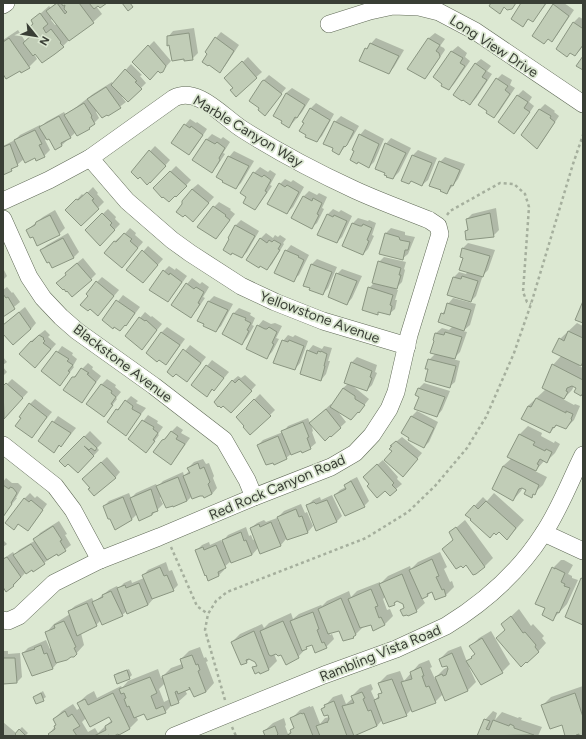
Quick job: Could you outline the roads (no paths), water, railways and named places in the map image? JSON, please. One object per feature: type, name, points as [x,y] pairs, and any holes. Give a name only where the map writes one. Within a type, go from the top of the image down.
[{"type":"street","name":"Long View Drive","points":[[329,24],[370,11],[393,6],[419,7],[439,12],[476,31],[583,104]]},
{"type":"street","name":"Marble Canyon Way","points":[[3,201],[49,180],[90,158],[180,94],[194,96],[211,106],[240,128],[276,150],[355,190],[417,215],[438,226]]},
{"type":"street","name":"Yellowstone Avenue","points":[[90,158],[127,201],[172,240],[190,254],[242,286],[275,302],[323,321],[407,346]]},
{"type":"street","name":"Blackstone Avenue","points":[[3,219],[29,277],[43,298],[77,331],[154,386],[224,440],[247,480],[254,497]]},
{"type":"street","name":"Red Rock Canyon Road","points":[[3,620],[8,621],[19,616],[54,583],[100,560],[331,467],[355,453],[372,435],[389,409],[396,392],[423,287],[440,234],[438,226]]},
{"type":"street","points":[[3,445],[56,486],[73,510],[100,560]]},
{"type":"street","name":"Rambling Vista Road","points":[[174,736],[324,675],[396,649],[446,626],[490,595],[522,563],[544,533],[583,455]]},
{"type":"street","points":[[544,533],[583,552]]}]
